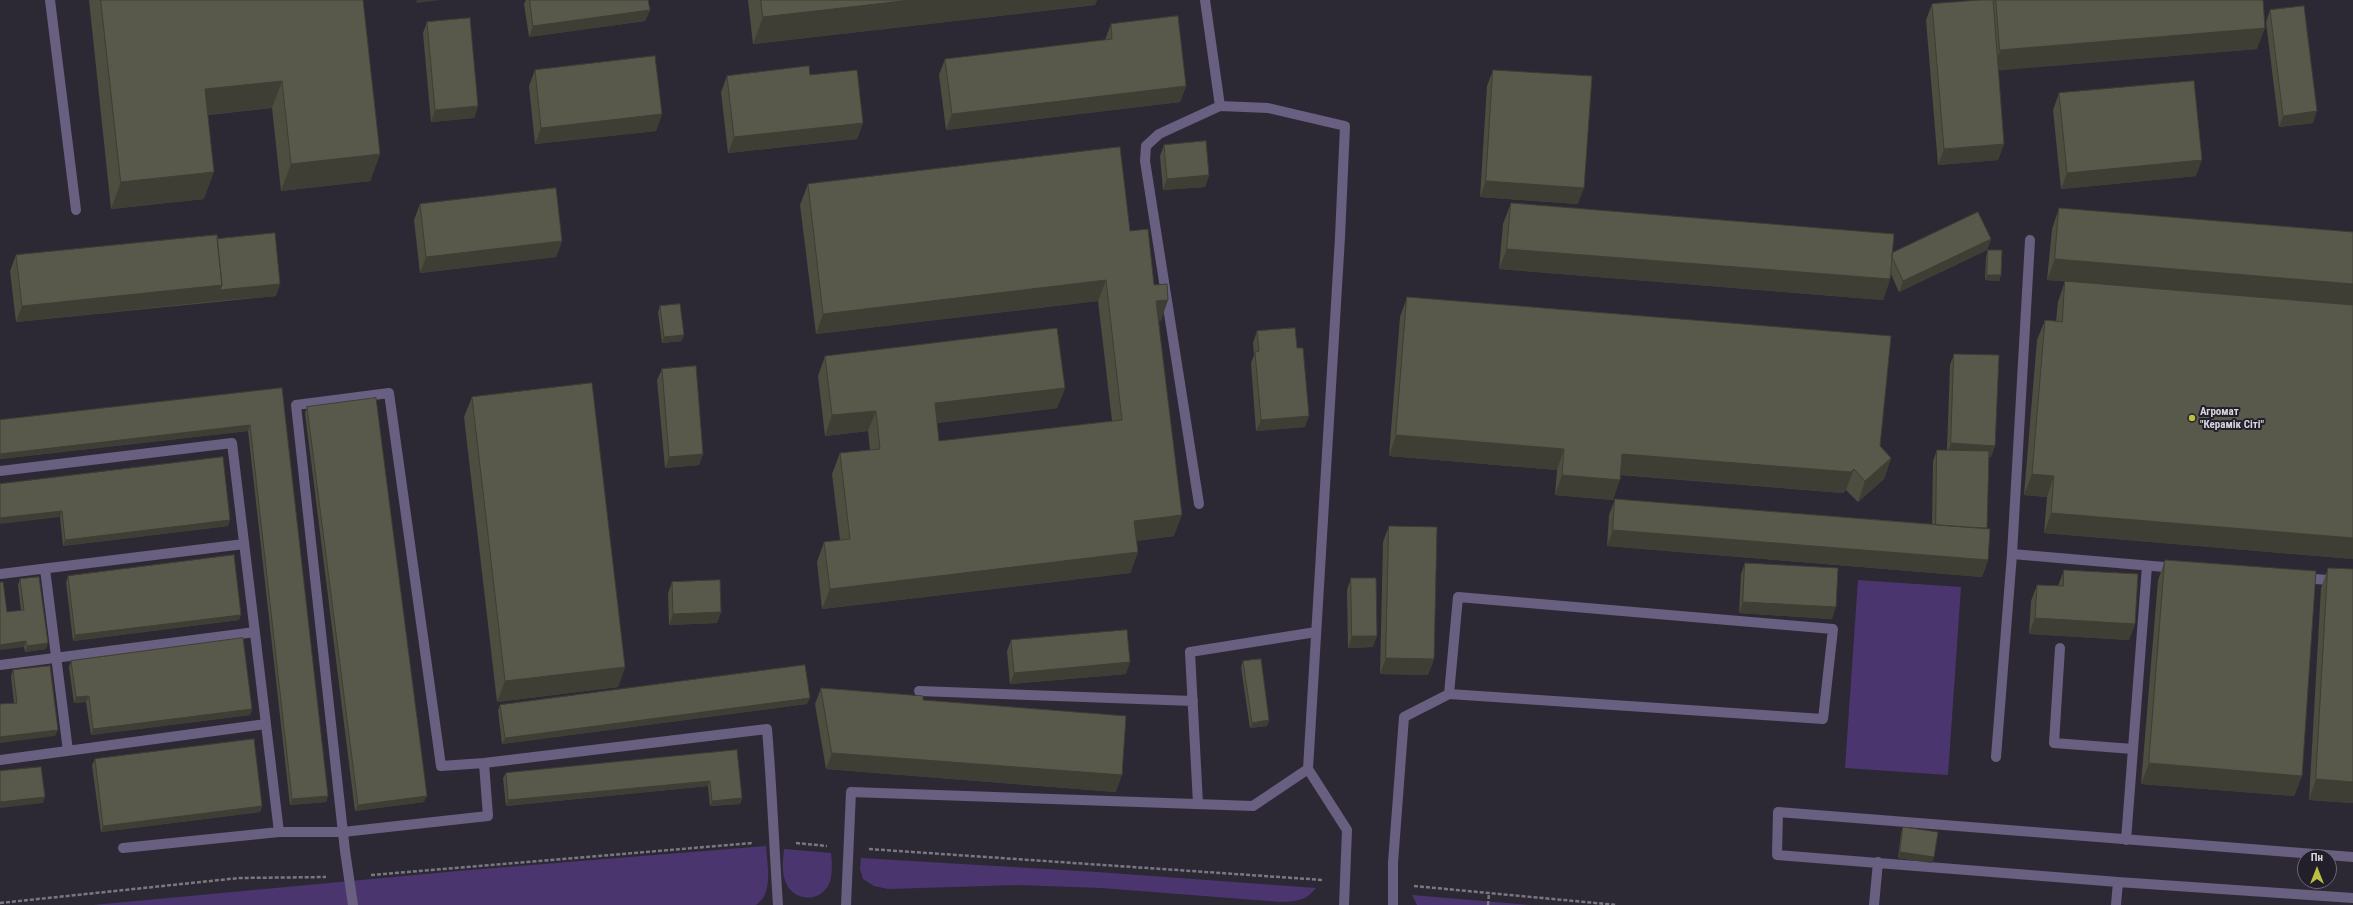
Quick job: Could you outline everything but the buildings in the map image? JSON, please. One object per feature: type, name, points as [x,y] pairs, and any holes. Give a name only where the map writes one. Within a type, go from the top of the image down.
[{"type":"lane","points":[[50,0],[76,210]]},
{"type":"lane","points":[[1205,0],[1220,106]]},
{"type":"lane","points":[[1199,504],[1144,161],[1146,146],[1159,134],[1220,106],[1268,108],[1345,126],[1340,245],[1308,769],[1347,830],[1344,905]]},
{"type":"lane","points":[[1996,757],[2012,554],[2030,240]]},
{"type":"lane","points":[[353,905],[343,832],[296,405],[389,393],[441,766],[484,763],[767,729],[774,805],[773,841],[778,905]]},
{"type":"lane","points":[[0,471],[232,443],[280,832]]},
{"type":"lane","points":[[0,574],[244,544]]},
{"type":"lane","points":[[2012,554],[2187,569]]},
{"type":"lane","points":[[2126,840],[2147,566]]},
{"type":"lane","points":[[45,569],[68,751]]},
{"type":"lane","points":[[2290,577],[2353,582]]},
{"type":"lane","points":[[1393,905],[1393,884],[1404,717],[1449,694],[1822,719],[1833,629],[1458,597],[1449,694]]},
{"type":"lane","points":[[0,665],[255,632]]},
{"type":"lane","points":[[1198,804],[1190,652],[1316,632]]},
{"type":"lane","points":[[2060,648],[2054,743],[2133,750]]},
{"type":"lane","points":[[919,691],[1193,701]]},
{"type":"lane","points":[[0,760],[266,724]]},
{"type":"lane","points":[[123,848],[280,832],[343,832],[488,816],[484,763]]},
{"type":"lane","points":[[846,905],[850,848],[851,792],[1253,806],[1308,769]]},
{"type":"lane","points":[[2353,857],[1778,812],[1777,855],[2118,882],[2353,898]]},
{"type":"lane","points":[[1874,905],[1878,862]]},
{"type":"lane","points":[[2116,905],[2118,882]]},
{"type":"path","points":[[0,902],[239,878],[349,876],[773,841],[850,848],[1345,882]]},
{"type":"path","points":[[1393,884],[1617,905]]},
{"type":"path","points":[[1488,905],[1489,893]]},
{"type":"shaded area","points":[[1858,580],[1961,587],[1948,775],[1845,768]]},
{"type":"shaded area","points":[[766,846],[768,870],[767,886],[762,900],[756,905],[93,905],[458,871]]},
{"type":"shaded area","points":[[784,849],[831,853],[831,877],[829,884],[824,891],[812,897],[805,897],[792,891],[787,885],[784,877]]},
{"type":"shaded area","points":[[861,858],[1097,872],[1316,888],[1308,896],[1300,900],[1281,902],[1101,888],[1018,885],[888,889],[874,886],[863,879],[860,869]]},
{"type":"shaded area","points":[[1412,895],[1530,905],[1417,905]]},
{"type":"place","name":"Агромат \"Керамік Сіті\"","points":[[2192,418]]}]
